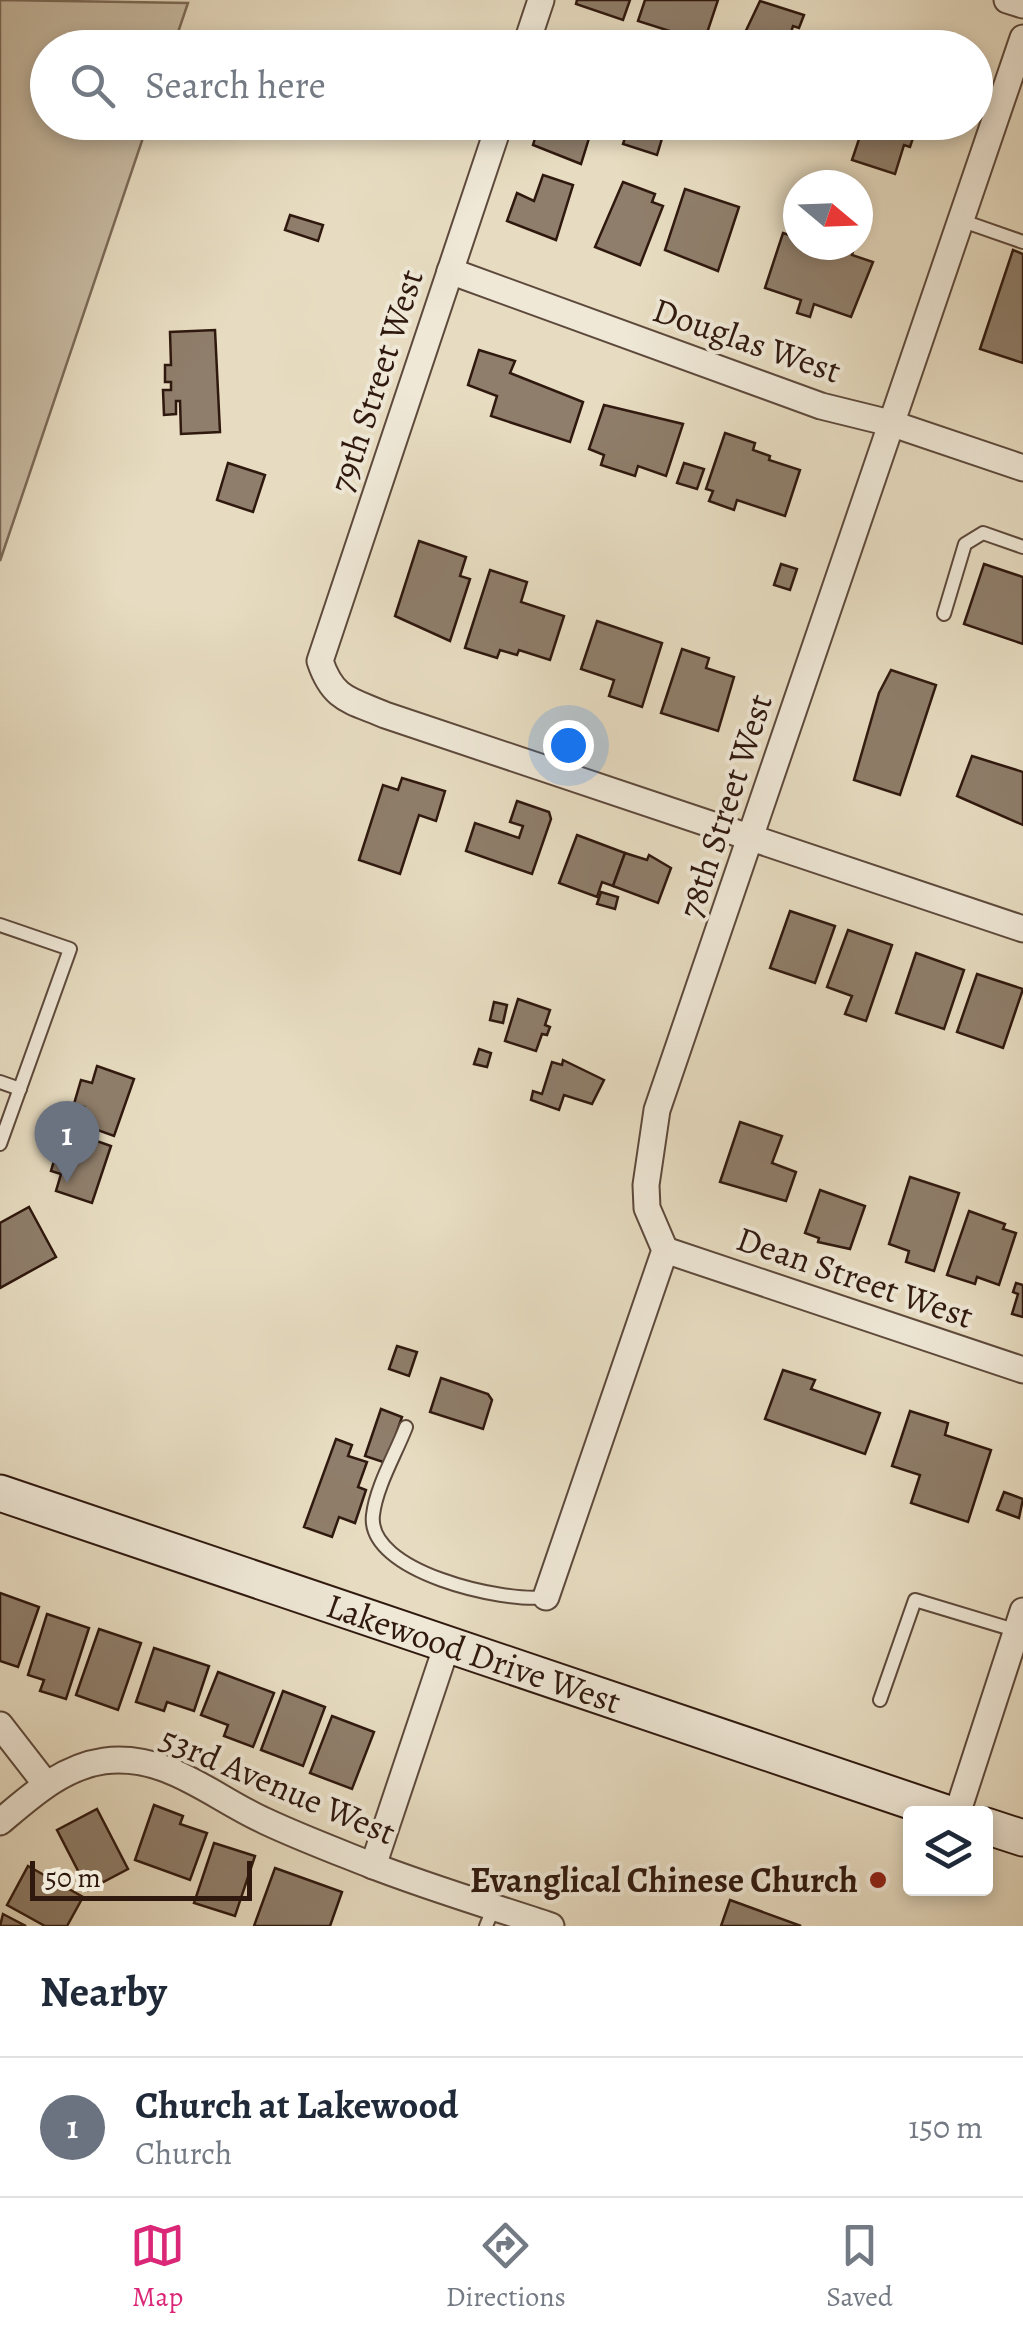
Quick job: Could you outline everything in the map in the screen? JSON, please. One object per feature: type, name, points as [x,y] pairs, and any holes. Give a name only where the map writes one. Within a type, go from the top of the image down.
[{"type":"main road","name":"Lakewood Drive West","points":[[0,1493],[925,1806]]},
{"type":"main road","points":[[993,1828],[1023,1838]]},
{"type":"street","points":[[531,30],[541,0]]},
{"type":"street","points":[[1006,0],[1023,5]]},
{"type":"street","name":"78th Street West","points":[[993,139],[1015,85],[1023,38]]},
{"type":"street","name":"79th Street West","points":[[494,140],[320,661],[328,685],[354,702],[752,838]]},
{"type":"street","name":"78th Street West","points":[[665,1250],[648,1208],[646,1185],[657,1110],[890,422],[960,220],[993,140]]},
{"type":"street","name":"Douglas West","points":[[450,271],[821,406],[890,422],[1023,468]]},
{"type":"street","points":[[752,838],[1023,930]]},
{"type":"street","points":[[546,1598],[665,1250]]},
{"type":"street","name":"Dean Street West","points":[[665,1250],[1023,1370]]},
{"type":"street","points":[[961,1806],[1021,1625]]},
{"type":"street","points":[[373,1866],[447,1645]]},
{"type":"street","points":[[0,1724],[46,1783],[0,1822]]},
{"type":"street","name":"53rd Avenue West","points":[[46,1783],[102,1761],[151,1764],[200,1783],[264,1821],[490,1917],[552,1926]]},
{"type":"lane","points":[[960,220],[1023,242]]},
{"type":"lane","points":[[944,614],[966,544],[984,533],[1023,547]]},
{"type":"lane","points":[[0,925],[70,949],[0,1144]]},
{"type":"lane","points":[[0,1082],[20,1089]]},
{"type":"lane","points":[[406,1427],[372,1516],[379,1544],[399,1562],[463,1585],[520,1601],[546,1598]]},
{"type":"lane","points":[[880,1700],[915,1600],[1021,1625]]},
{"type":"shaded area","points":[[0,0],[188,3],[179,30],[30,30],[30,140],[142,140],[0,561]]},
{"type":"building","points":[[577,0],[630,0],[623,20],[576,4]]},
{"type":"building","points":[[645,0],[718,0],[708,30],[666,30],[638,21]]},
{"type":"building","points":[[760,1],[804,15],[799,28],[793,26],[792,30],[746,30]]},
{"type":"building","points":[[535,140],[588,140],[581,164],[533,145]]},
{"type":"building","points":[[624,140],[662,140],[657,155],[623,144]]},
{"type":"building","points":[[859,140],[912,140],[910,147],[904,145],[895,174],[852,160]]},
{"type":"building","points":[[543,175],[573,185],[556,240],[507,221],[517,193],[534,201]]},
{"type":"building","points":[[623,182],[655,194],[652,202],[663,206],[640,265],[595,247]]},
{"type":"building","points":[[685,189],[739,207],[718,271],[665,250]]},
{"type":"building","points":[[290,215],[323,225],[318,241],[285,230]]},
{"type":"building","points":[[783,233],[783,260],[873,262],[851,317],[814,304],[810,317],[797,313],[801,300],[765,288]]},
{"type":"building","points":[[1013,250],[1023,254],[1023,363],[980,349]]},
{"type":"building","points":[[215,330],[220,432],[181,434],[180,401],[176,401],[176,414],[164,415],[163,390],[171,390],[171,382],[165,382],[165,365],[171,365],[170,332]]},
{"type":"building","points":[[479,350],[515,361],[510,373],[583,402],[570,442],[491,416],[497,396],[468,385]]},
{"type":"building","points":[[604,405],[683,424],[666,476],[638,466],[635,476],[601,465],[604,455],[589,449]]},
{"type":"building","points":[[725,433],[755,443],[753,450],[770,456],[769,460],[800,470],[785,516],[737,500],[734,510],[709,501],[713,491],[706,489]]},
{"type":"building","points":[[228,463],[265,475],[253,512],[217,500]]},
{"type":"building","points":[[684,463],[704,469],[697,489],[677,483]]},
{"type":"building","points":[[419,541],[466,557],[460,576],[470,579],[450,641],[395,616]]},
{"type":"building","points":[[781,564],[797,569],[790,590],[774,585]]},
{"type":"building","points":[[984,564],[1023,577],[1023,644],[964,624]]},
{"type":"building","points":[[490,570],[527,582],[521,602],[564,616],[550,660],[519,650],[517,655],[500,650],[497,658],[465,648]]},
{"type":"building","points":[[597,621],[662,643],[642,707],[609,696],[614,680],[581,669]]},
{"type":"building","points":[[682,649],[709,658],[706,668],[734,677],[718,731],[661,713]]},
{"type":"building","points":[[891,670],[936,685],[900,795],[854,780],[879,693]]},
{"type":"building","points":[[972,756],[1023,772],[1023,825],[957,796]]},
{"type":"building","points":[[402,778],[445,791],[436,821],[419,815],[400,874],[359,860],[383,785],[398,790]]},
{"type":"building","points":[[517,801],[549,812],[551,819],[532,874],[466,851],[475,823],[519,838],[523,826],[510,822]]},
{"type":"building","points":[[577,835],[625,853],[613,886],[602,882],[597,897],[559,883]]},
{"type":"building","points":[[625,853],[647,860],[649,855],[671,868],[658,903],[613,886]]},
{"type":"building","points":[[601,892],[618,897],[615,909],[597,904]]},
{"type":"building","points":[[790,911],[835,926],[815,983],[770,968]]},
{"type":"building","points":[[848,930],[892,945],[866,1021],[845,1014],[852,996],[827,987]]},
{"type":"building","points":[[916,953],[964,970],[944,1029],[896,1013]]},
{"type":"building","points":[[977,974],[1023,989],[1003,1048],[957,1032]]},
{"type":"building","points":[[518,999],[550,1010],[545,1025],[550,1027],[547,1035],[542,1034],[536,1051],[505,1041]]},
{"type":"building","points":[[494,1002],[507,1005],[503,1023],[490,1020]]},
{"type":"building","points":[[479,1049],[491,1053],[487,1067],[474,1064]]},
{"type":"building","points":[[563,1060],[604,1080],[592,1104],[564,1095],[559,1110],[531,1100],[533,1091],[542,1094],[552,1062],[562,1065]]},
{"type":"building","points":[[97,1066],[134,1079],[114,1136],[78,1123],[84,1107],[74,1104],[81,1080],[92,1083]]},
{"type":"building","points":[[740,1122],[782,1136],[772,1163],[796,1172],[786,1201],[720,1182]]},
{"type":"building","points":[[74,1133],[111,1146],[92,1203],[56,1191],[61,1174],[51,1171],[58,1147],[68,1150]]},
{"type":"building","points":[[910,1177],[959,1193],[934,1271],[906,1262],[909,1251],[889,1244]]},
{"type":"building","points":[[820,1190],[865,1206],[850,1249],[818,1242],[819,1238],[805,1233]]},
{"type":"building","points":[[29,1207],[56,1257],[0,1288],[0,1223]]},
{"type":"building","points":[[969,1211],[1005,1224],[1003,1229],[1016,1233],[999,1285],[977,1277],[975,1284],[947,1275]]},
{"type":"building","points":[[1016,1283],[1023,1285],[1023,1317],[1012,1314],[1018,1294],[1013,1292]]},
{"type":"building","points":[[397,1346],[417,1352],[409,1376],[389,1369]]},
{"type":"building","points":[[783,1370],[815,1380],[811,1389],[880,1413],[865,1454],[765,1419]]},
{"type":"building","points":[[441,1378],[488,1394],[492,1400],[483,1429],[430,1412]]},
{"type":"building","points":[[381,1409],[402,1417],[386,1463],[365,1456]]},
{"type":"building","points":[[910,1411],[948,1423],[945,1435],[991,1450],[968,1522],[911,1503],[920,1475],[892,1466]]},
{"type":"building","points":[[336,1439],[352,1445],[348,1456],[367,1462],[358,1487],[366,1490],[355,1523],[339,1517],[332,1537],[304,1527]]},
{"type":"building","points":[[1004,1492],[1023,1499],[1019,1518],[997,1510]]},
{"type":"building","points":[[0,1593],[39,1607],[18,1667],[0,1661]]},
{"type":"building","points":[[47,1614],[89,1628],[66,1699],[40,1691],[44,1680],[28,1675]]},
{"type":"building","points":[[99,1629],[141,1643],[118,1710],[76,1695]]},
{"type":"building","points":[[154,1648],[209,1666],[194,1711],[167,1702],[164,1711],[136,1702]]},
{"type":"building","points":[[218,1672],[274,1693],[253,1747],[224,1736],[228,1725],[201,1715]]},
{"type":"building","points":[[283,1691],[325,1707],[303,1766],[261,1750]]},
{"type":"building","points":[[332,1716],[374,1732],[352,1789],[310,1773]]},
{"type":"building","points":[[154,1805],[183,1816],[180,1824],[207,1833],[190,1880],[135,1860]]},
{"type":"building","points":[[97,1809],[128,1869],[88,1890],[57,1830]]},
{"type":"building","points":[[214,1843],[255,1856],[235,1916],[194,1903]]},
{"type":"building","points":[[28,1866],[83,1897],[67,1926],[45,1926],[7,1905]]},
{"type":"building","points":[[275,1868],[342,1892],[330,1926],[254,1926]]},
{"type":"building","points":[[730,1900],[801,1926],[721,1926]]},
{"type":"building","points":[[3,1914],[26,1926],[0,1926]]},
{"type":"place","name":"Church at Lakewood","points":[[67,1183]]},
{"type":"place","name":"Evanglical Chinese Church","points":[[878,1880]]}]
